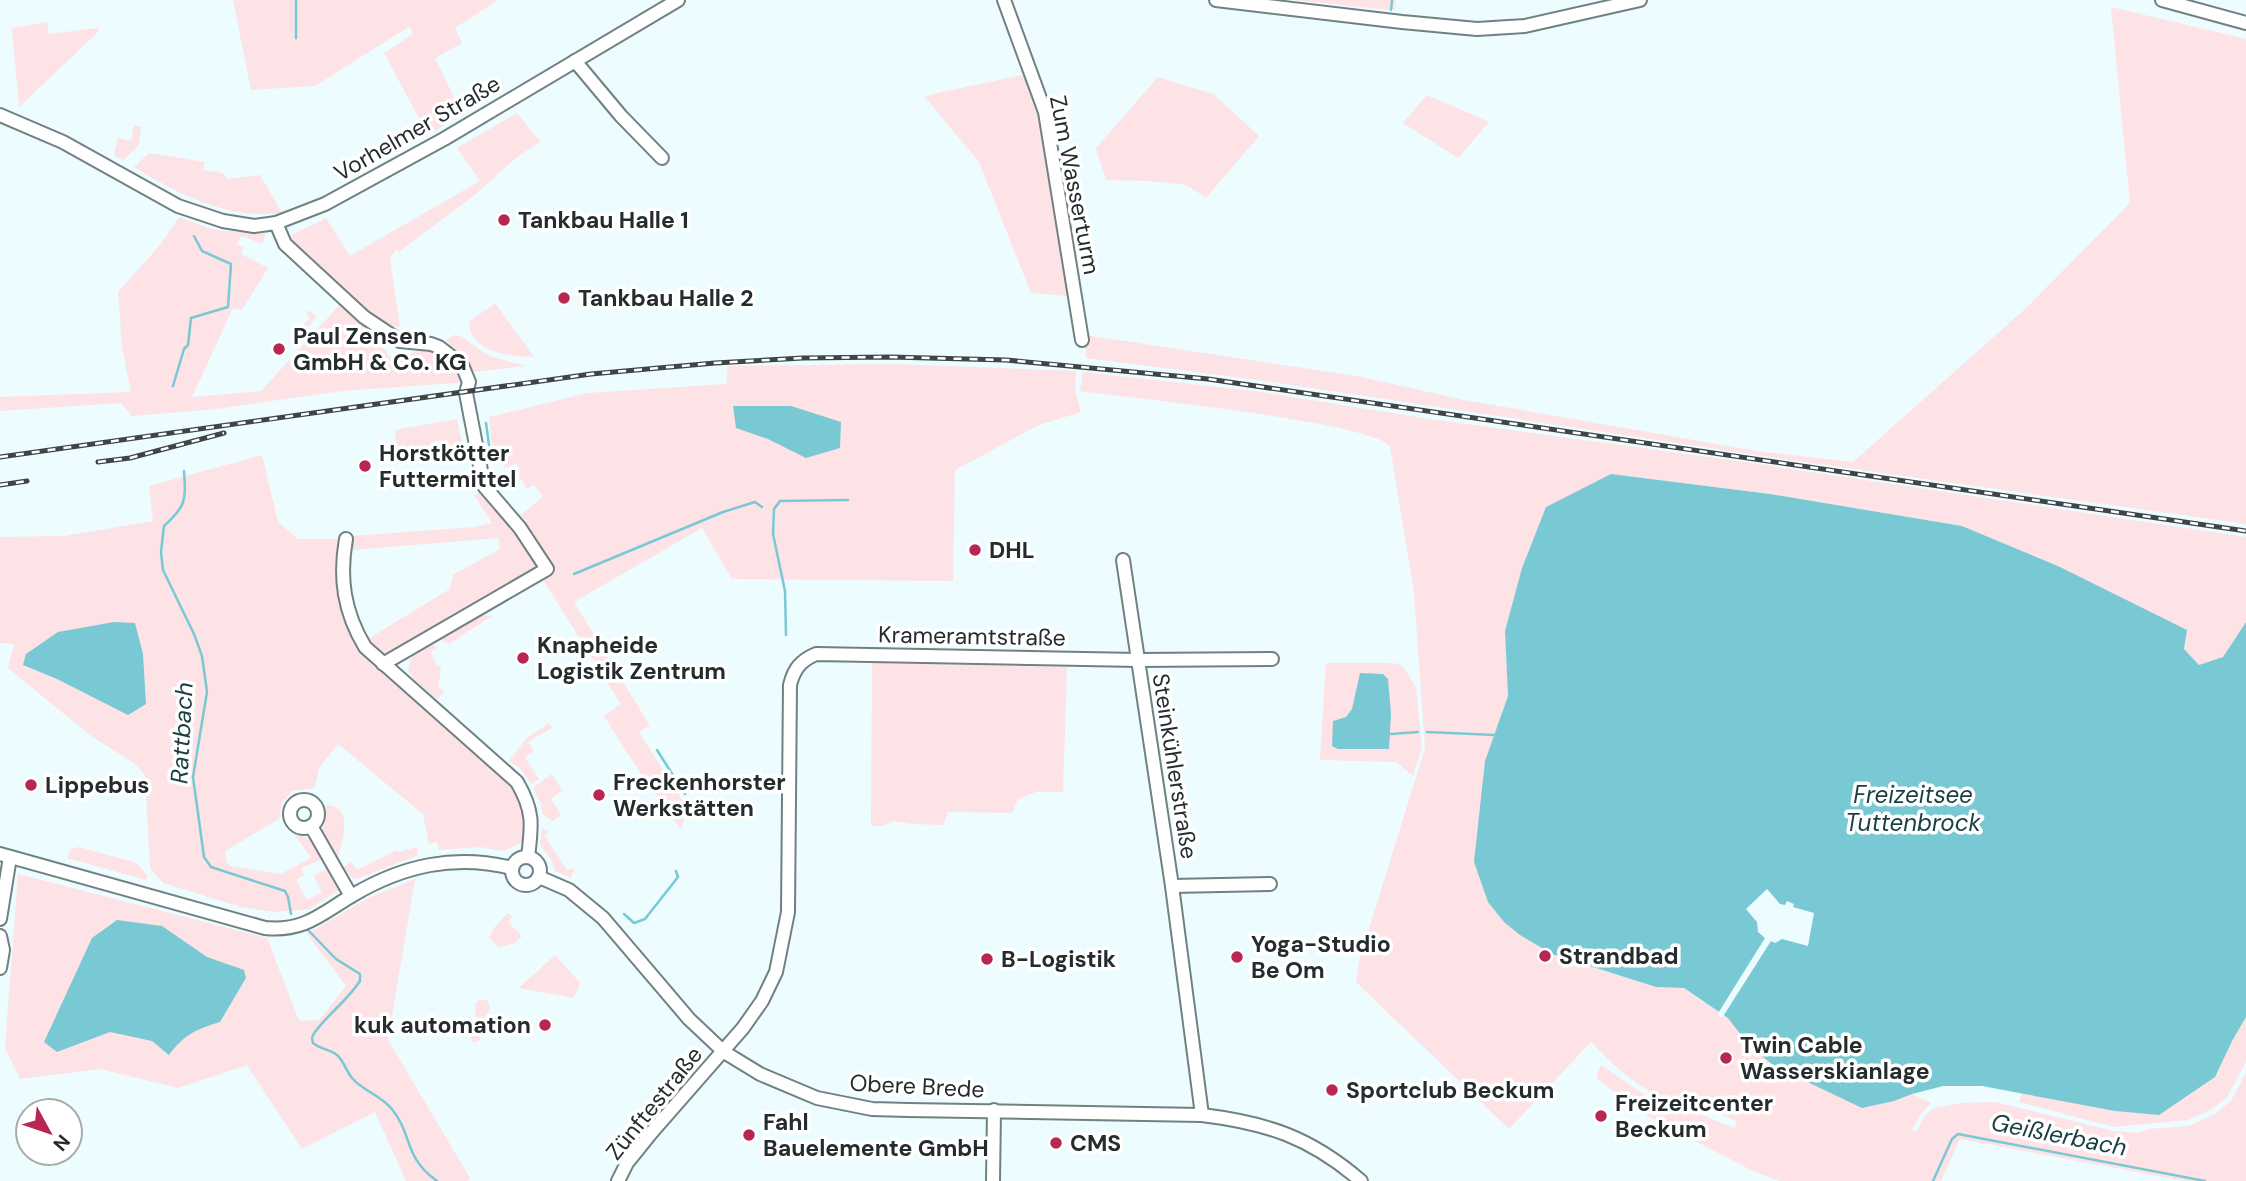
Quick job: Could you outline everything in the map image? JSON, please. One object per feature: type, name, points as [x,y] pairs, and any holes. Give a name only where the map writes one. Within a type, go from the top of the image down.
[{"type":"street","name":"Vorhelmer Straße","points":[[0,114],[63,142],[178,206],[223,221],[254,226],[276,223],[325,205],[444,139],[678,0]]},
{"type":"street","name":"Zum Wasserturm","points":[[1004,0],[1045,112],[1082,340]]},
{"type":"street","points":[[1216,0],[1477,29],[1525,26],[1640,0]]},
{"type":"street","points":[[2162,0],[2246,23]]},
{"type":"street","points":[[575,61],[621,116],[662,158]]},
{"type":"street","points":[[276,223],[285,244],[364,317],[400,341],[439,347],[462,365],[469,382],[466,393],[484,486],[520,528],[547,569],[383,664]]},
{"type":"street","points":[[346,539],[342,564],[346,607],[354,628],[365,647],[517,782],[532,822],[528,857]]},
{"type":"street","points":[[1124,560],[1138,660]]},
{"type":"street","name":"Krameramtstraße","points":[[806,659],[816,654],[1138,660]]},
{"type":"street","name":"Zünftestraße","points":[[618,1181],[627,1163],[652,1132],[724,1052],[762,1001],[776,972],[788,912],[790,685],[798,665],[806,659]]},
{"type":"street","name":"Steinkühlerstraße","points":[[1202,1115],[1172,886],[1138,660],[1272,659]]},
{"type":"street","points":[[311,826],[351,896]]},
{"type":"street","points":[[0,919],[5,855],[265,928],[303,925],[377,881],[424,864],[454,860],[512,868]]},
{"type":"street","points":[[528,857],[538,864],[539,877],[533,884],[521,884],[513,877],[512,868],[520,858],[528,857]]},
{"type":"street","name":"Obere Brede","points":[[539,877],[569,890],[603,918],[689,1019],[724,1052],[788,1088],[842,1104],[908,1110],[1202,1115],[1244,1120],[1294,1137],[1345,1167],[1361,1181]]},
{"type":"street","name":"Steinkühlerstraße","points":[[1172,886],[1270,884]]},
{"type":"street","points":[[0,936],[0,968]]},
{"type":"street","points":[[993,1181],[994,1110]]},
{"type":"shaded area","points":[[233,0],[498,0],[455,28],[462,43],[435,58],[460,110],[446,124],[428,135],[384,53],[413,34],[410,26],[315,86],[251,90]]},
{"type":"shaded area","points":[[1293,0],[1396,0],[1395,10],[1389,10]]},
{"type":"shaded area","points":[[2111,7],[2246,39],[2246,524],[1790,460],[1265,381],[1086,358],[1085,335],[1362,377],[1464,400],[1757,451],[1853,462],[2025,309],[2130,203]]},
{"type":"shaded area","points":[[47,22],[49,34],[98,28],[99,31],[19,107],[12,28]]},
{"type":"shaded area","points":[[1027,74],[1041,112],[1068,296],[1031,293],[979,162],[924,96]]},
{"type":"shaded area","points":[[1158,77],[1213,94],[1259,136],[1206,198],[1187,185],[1106,180],[1096,148]]},
{"type":"shaded area","points":[[1427,95],[1489,122],[1458,158],[1403,123]]},
{"type":"shaded area","points":[[517,113],[540,142],[517,157],[477,193],[399,252],[396,249],[390,259],[400,327],[385,325],[297,247],[290,236],[326,218],[350,256],[480,181],[457,148]]},
{"type":"shaded area","points":[[134,125],[141,127],[139,145],[123,160],[114,155],[118,138],[131,141]]},
{"type":"shaded area","points":[[149,153],[205,162],[203,170],[222,173],[228,179],[260,175],[282,213],[242,213],[223,209],[168,187],[134,167]]},
{"type":"shaded area","points":[[179,217],[214,230],[265,234],[263,244],[241,236],[237,244],[244,248],[241,254],[268,268],[242,310],[233,308],[192,397],[261,391],[305,343],[295,334],[310,318],[306,314],[309,310],[317,317],[308,327],[314,333],[345,299],[369,320],[371,332],[390,357],[405,357],[431,344],[439,347],[469,382],[342,391],[216,409],[132,416],[121,403],[0,411],[0,397],[131,392],[122,347],[118,292],[161,244]]},
{"type":"shaded area","points":[[495,303],[534,357],[503,354],[476,340],[469,322]]},
{"type":"shaded area","points":[[454,335],[461,336],[489,356],[525,366],[473,372],[442,344]]},
{"type":"shaded area","points":[[894,364],[1076,371],[1075,390],[1081,412],[1039,425],[955,470],[953,581],[732,579],[702,528],[574,602],[650,726],[639,732],[687,808],[681,830],[648,785],[604,716],[621,704],[537,570],[383,664],[365,647],[371,637],[450,589],[453,575],[500,549],[498,538],[352,550],[352,562],[342,564],[339,590],[347,627],[365,655],[509,782],[523,810],[525,840],[504,851],[480,847],[439,850],[437,842],[429,844],[423,814],[338,744],[319,768],[315,788],[292,791],[282,803],[279,819],[225,851],[226,862],[231,866],[281,874],[311,858],[294,834],[309,839],[323,859],[301,868],[304,875],[296,880],[307,900],[322,892],[314,876],[328,868],[339,885],[337,891],[310,909],[275,912],[241,907],[163,883],[150,868],[145,775],[134,763],[91,736],[8,668],[14,644],[0,643],[0,537],[65,536],[153,521],[149,486],[262,455],[278,522],[298,539],[346,539],[344,558],[352,536],[475,527],[492,523],[474,495],[487,490],[519,535],[528,529],[519,517],[543,496],[534,485],[527,489],[518,474],[521,472],[516,463],[505,468],[497,456],[502,452],[499,445],[492,448],[489,417],[588,393],[726,384],[728,366]]},
{"type":"shaded area","points":[[1083,372],[1254,391],[2246,537],[2246,622],[2223,657],[2199,666],[2184,649],[2186,630],[2058,566],[1962,526],[1770,494],[1611,474],[1505,631],[1520,935],[1552,954],[1656,987],[1683,988],[1728,1018],[1748,1044],[1894,1101],[1912,1094],[1931,1103],[1920,1115],[1912,1131],[1917,1131],[1924,1117],[1934,1108],[1962,1103],[1995,1102],[2113,1131],[2138,1133],[2148,1129],[2189,1126],[2215,1114],[2231,1101],[2246,1072],[2246,1181],[2185,1181],[1960,1139],[1941,1181],[1780,1181],[1755,1172],[1649,1117],[1596,1078],[1601,1065],[1643,1094],[1666,1106],[1697,1113],[1734,1128],[1737,1122],[1721,1114],[1670,1100],[1648,1090],[1617,1068],[1591,1042],[1509,1129],[1356,982],[1360,958],[1425,748],[1414,593],[1390,446],[1372,437],[1294,419],[1080,391]]},
{"type":"shaded area","points":[[457,419],[466,461],[453,463],[451,451],[442,453],[440,440],[432,442],[433,452],[398,458],[395,430]]},
{"type":"shaded area","points":[[480,615],[492,616],[449,644],[441,639]]},
{"type":"shaded area","points":[[431,644],[437,648],[430,653],[437,666],[441,667],[438,688],[445,691],[437,699],[414,679],[408,670],[412,657]]},
{"type":"shaded area","points":[[872,663],[1067,667],[1063,792],[1036,792],[1018,799],[1012,813],[948,812],[943,825],[893,821],[883,826],[871,826]]},
{"type":"shaded area","points":[[1326,663],[1390,663],[1399,664],[1405,669],[1416,688],[1422,747],[1413,776],[1396,762],[1320,760]]},
{"type":"shaded area","points":[[549,723],[552,728],[528,742],[534,751],[525,757],[539,779],[531,784],[520,768],[509,761],[527,738]]},
{"type":"shaded area","points":[[552,774],[562,790],[551,799],[561,815],[553,821],[542,814],[541,804],[533,788]]},
{"type":"shaded area","points":[[327,805],[335,807],[344,818],[344,833],[338,856],[322,833]]},
{"type":"shaded area","points":[[542,827],[549,832],[544,835],[567,870],[573,868],[571,878],[555,871],[551,859],[540,845]]},
{"type":"shaded area","points":[[79,847],[137,863],[147,876],[146,880],[67,858],[71,849]]},
{"type":"shaded area","points":[[417,847],[418,855],[357,879],[351,877],[343,867],[351,862],[357,870],[397,850],[398,852]]},
{"type":"shaded area","points":[[18,874],[267,938],[299,1021],[319,1020],[346,986],[307,934],[368,898],[415,879],[388,1040],[470,1178],[467,1181],[406,1181],[375,1112],[302,1149],[247,1065],[178,1088],[100,1069],[20,1079],[5,1048]]},
{"type":"shaded area","points":[[508,913],[512,917],[508,922],[522,936],[515,943],[499,947],[489,938]]},
{"type":"shaded area","points":[[555,955],[580,983],[574,998],[519,988]]},
{"type":"shaded area","points":[[480,999],[488,1001],[490,1009],[480,1025],[480,1040],[474,1043],[470,1039],[476,1024],[475,1004]]},
{"type":"shaded area","points":[[2246,1017],[2246,1062],[2227,1097],[2212,1109],[2188,1120],[2114,1127],[2019,1102],[2022,1093],[2115,1111],[2159,1115],[2232,1041]]},
{"type":"water","points":[[733,406],[791,406],[841,422],[840,448],[806,458],[768,439],[736,428]]},
{"type":"water","name":"Freizeitsee Tuttenbrock","points":[[1611,474],[1770,494],[1962,526],[2058,566],[2187,630],[2184,649],[2199,665],[2223,657],[2246,622],[2246,1017],[2215,1077],[2159,1115],[2115,1111],[1982,1086],[1943,1086],[1862,1108],[1774,1066],[1748,1044],[1728,1018],[1684,988],[1656,987],[1552,954],[1504,922],[1488,902],[1474,862],[1485,761],[1508,696],[1505,631],[1522,568],[1546,507]]},
{"type":"water","points":[[114,622],[135,623],[143,654],[146,704],[128,715],[23,665],[26,654],[58,632]]},
{"type":"water","points":[[1360,673],[1383,674],[1388,679],[1391,714],[1389,749],[1338,749],[1332,746],[1333,721],[1346,717],[1352,709]]},
{"type":"water","points":[[117,920],[162,926],[207,957],[244,970],[246,978],[220,1022],[191,1034],[169,1055],[152,1041],[110,1032],[57,1052],[44,1042],[92,938]]},
{"type":"pier","points":[[1767,889],[1780,904],[1785,905],[1787,901],[1794,904],[1793,907],[1814,913],[1808,946],[1782,939],[1775,943],[1771,941],[1722,1018],[1717,1015],[1765,938],[1758,932],[1757,922],[1746,909]]},
{"type":"waterway","points":[[296,0],[296,38]]},
{"type":"waterway","points":[[1391,10],[1392,0]]},
{"type":"waterway","name":"Rattbach","points":[[173,386],[184,349],[188,345],[191,318],[228,307],[231,264],[202,251],[194,236]]},
{"type":"waterway","points":[[486,423],[489,445]]},
{"type":"waterway","name":"Rattbach","points":[[184,471],[183,502],[181,508],[164,526],[161,552],[163,570],[202,656],[207,692],[193,777],[204,857],[211,867],[285,891],[291,914]]},
{"type":"waterway","points":[[786,635],[785,591],[773,534],[774,509],[780,501],[848,500]]},
{"type":"waterway","points":[[574,574],[723,512],[755,502],[762,507]]},
{"type":"waterway","points":[[1391,734],[1418,732]]},
{"type":"waterway","points":[[1427,732],[1495,735]]},
{"type":"waterway","points":[[657,750],[685,794]]},
{"type":"waterway","points":[[624,914],[634,923],[645,919],[678,877],[676,871]]},
{"type":"waterway","name":"Rattbach","points":[[308,930],[336,959],[360,974],[360,981],[355,988],[315,1032],[313,1043],[337,1055],[356,1082],[391,1108],[403,1127],[413,1154],[426,1172],[437,1181]]},
{"type":"waterway","name":"Geißlerbach","points":[[1933,1181],[1952,1139],[1958,1134],[2205,1181]]},
{"type":"railway","points":[[0,457],[591,374],[803,358],[1006,360],[1208,379],[2246,531]]},
{"type":"railway","points":[[98,462],[130,458],[224,433]]},
{"type":"railway","points":[[0,485],[27,481]]},
{"type":"place","name":"Tankbau Halle 1","points":[[504,220]]},
{"type":"place","name":"Tankbau Halle 2","points":[[564,298]]},
{"type":"place","name":"Paul Zensen GmbH & Co. KG","points":[[279,349]]},
{"type":"place","name":"Horstkötter Futtermittel","points":[[365,466]]},
{"type":"place","name":"DHL","points":[[975,550]]},
{"type":"place","name":"Knapheide Logistik Zentrum","points":[[523,658]]},
{"type":"place","name":"Lippebus","points":[[31,785]]},
{"type":"place","name":"Freckenhorster Werkstätten","points":[[599,795]]},
{"type":"place","name":"Strandbad","points":[[1545,956]]},
{"type":"place","name":"Yoga-Studio Be Om","points":[[1237,957]]},
{"type":"place","name":"B-Logistik","points":[[987,959]]},
{"type":"place","name":"kuk automation","points":[[545,1025]]},
{"type":"place","name":"Twin Cable Wasserskianlage","points":[[1726,1058]]},
{"type":"place","name":"Sportclub Beckum","points":[[1332,1090]]},
{"type":"place","name":"Freizeitcenter Beckum","points":[[1601,1116]]},
{"type":"place","name":"Fahl Bauelemente GmbH","points":[[749,1135]]},
{"type":"place","name":"CMS","points":[[1056,1143]]}]
